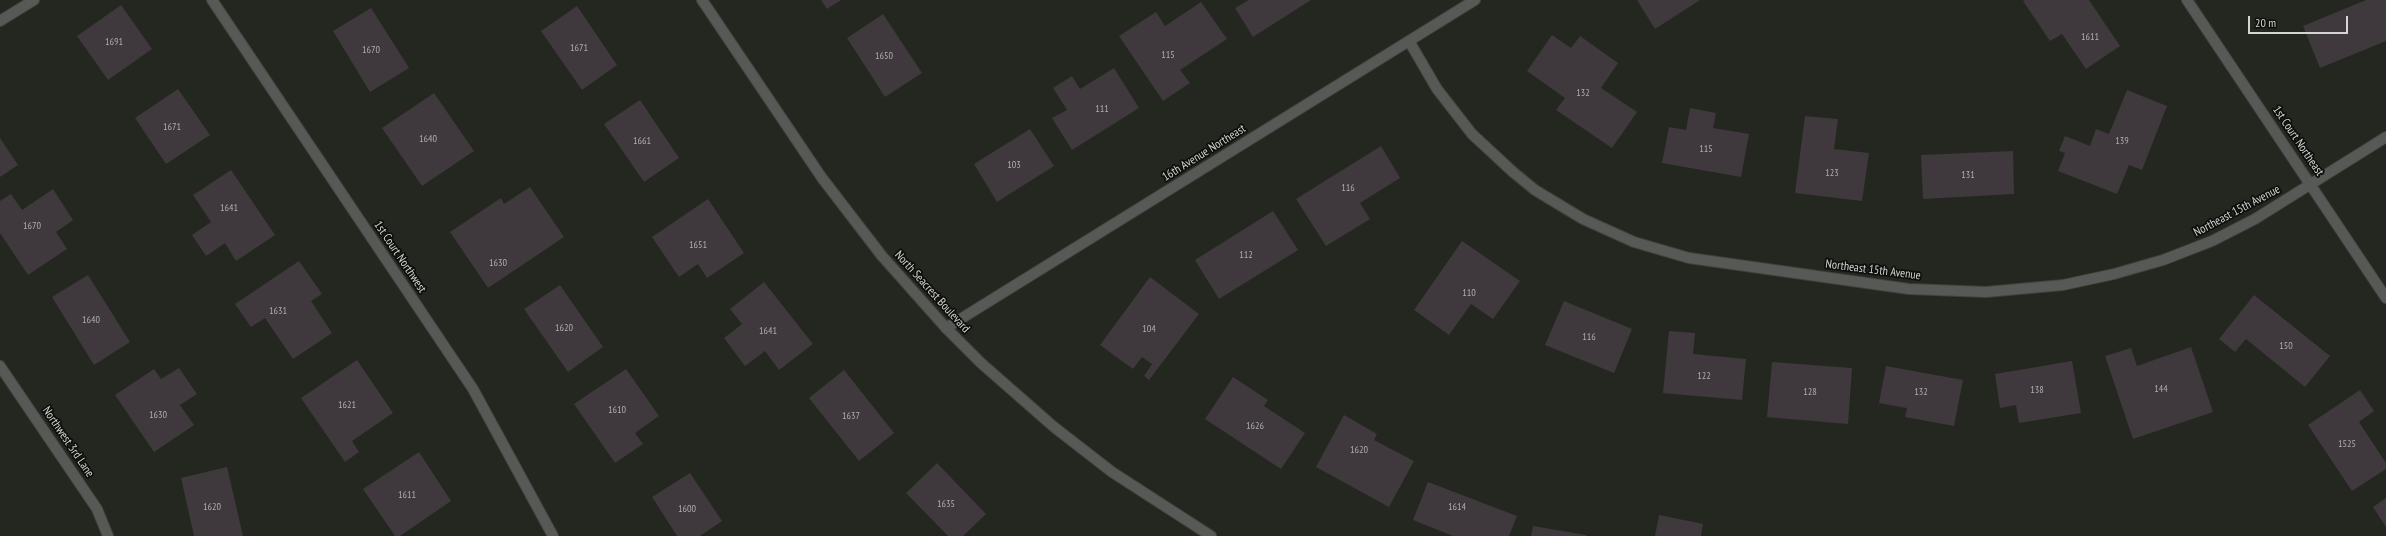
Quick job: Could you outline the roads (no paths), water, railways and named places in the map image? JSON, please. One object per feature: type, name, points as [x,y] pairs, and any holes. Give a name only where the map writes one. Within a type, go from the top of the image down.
[{"type":"street","points":[[0,21],[34,0]]},
{"type":"street","name":"1st Court Northwest","points":[[212,0],[473,389],[553,536]]},
{"type":"street","name":"North Seacrest Boulevard","points":[[702,0],[822,178],[882,256],[946,328],[981,363],[1054,427],[1112,472],[1210,536]]},
{"type":"street","name":"16th Avenue Northeast","points":[[946,328],[1475,0]]},
{"type":"street","name":"1st Court Northeast","points":[[2187,0],[2386,298]]},
{"type":"street","name":"Northeast 15th Avenue","points":[[1409,41],[1437,89],[1472,134],[1535,190],[1583,219],[1634,242],[1696,259],[1909,289],[1986,292],[2063,285],[2114,274],[2156,262],[2212,241],[2255,219],[2386,137]]},
{"type":"street","name":"Northwest 3rd Lane","points":[[0,366],[97,509],[107,529],[108,536]]}]
